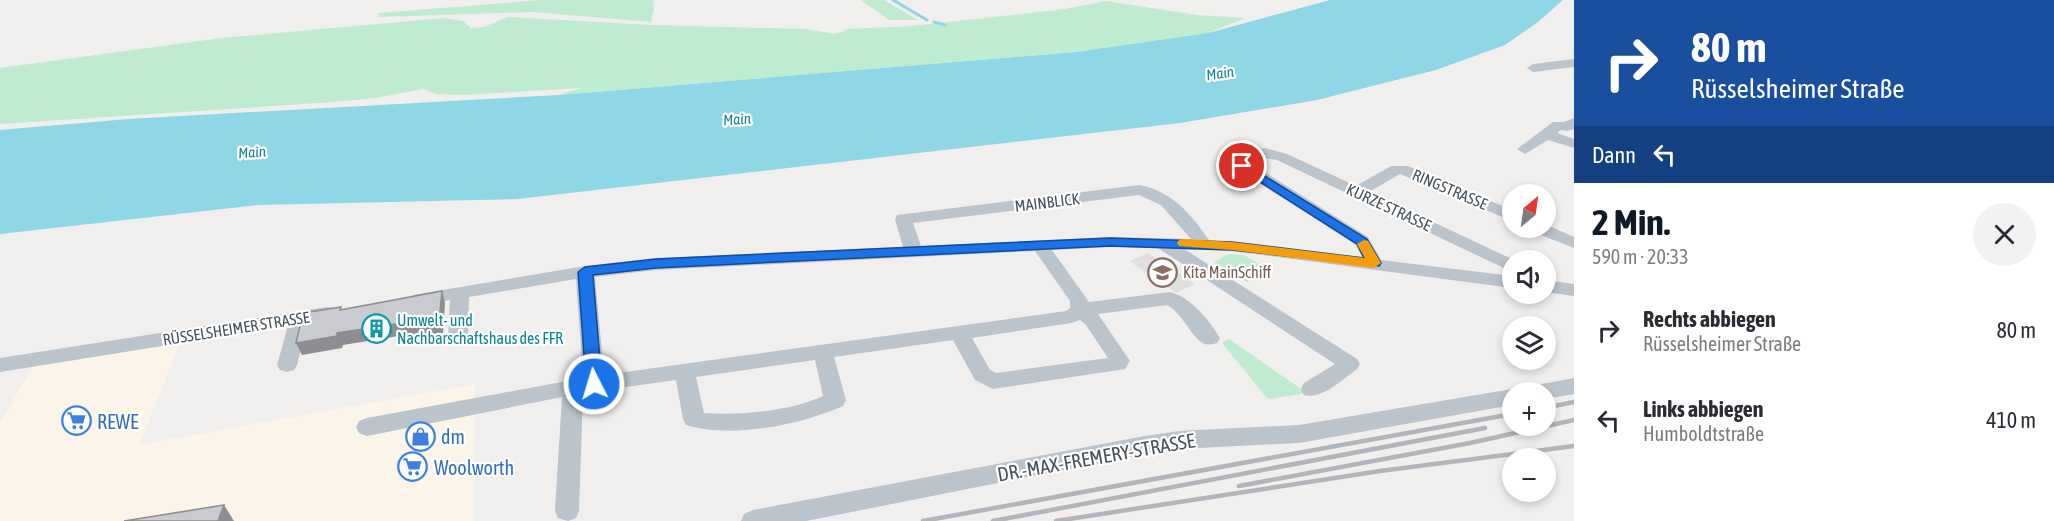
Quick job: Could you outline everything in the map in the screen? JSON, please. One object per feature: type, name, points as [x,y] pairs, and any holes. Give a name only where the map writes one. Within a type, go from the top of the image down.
[{"type":"street","points":[[1533,68],[1574,63]]},
{"type":"street","points":[[1525,149],[1558,125],[1567,127],[1574,122]]},
{"type":"street","points":[[1546,134],[1574,144]]},
{"type":"street","name":"KURZE STRASSE","points":[[1374,263],[1362,241],[1242,166],[1240,158],[1265,153],[1282,157],[1502,261]]},
{"type":"street","name":"RINGSTRASSE","points":[[1357,192],[1396,170],[1402,169],[1502,212]]},
{"type":"street","name":"MAINBLICK","points":[[914,252],[903,219],[1132,190],[1147,190],[1161,197],[1186,222],[1203,244]]},
{"type":"street","points":[[1556,235],[1574,243]]},
{"type":"street","points":[[402,301],[585,272],[656,264],[1040,246],[1161,243],[1203,244],[1374,263],[1502,281]]},
{"type":"street","points":[[1161,243],[1350,364],[1312,389]]},
{"type":"street","points":[[959,333],[982,375],[993,381],[1118,364],[1120,361],[1093,320],[1080,310],[1079,301],[1040,246]]},
{"type":"street","points":[[567,511],[584,386],[585,272]]},
{"type":"street","points":[[1556,288],[1574,290]]},
{"type":"street","points":[[458,337],[460,292]]},
{"type":"street","points":[[367,428],[470,406],[584,386],[1071,317],[1080,310],[1170,298],[1182,305],[1210,338]]},
{"type":"street","name":"RÜSSELSHEIMER STRASSE","points":[[0,365],[349,310]]},
{"type":"street","points":[[287,365],[297,327]]},
{"type":"street","points":[[685,372],[694,419],[700,422],[712,424],[774,416],[825,406],[835,400],[823,353]]},
{"type":"street","points":[[1556,389],[1574,386]]},
{"type":"street","name":"DR.-MAX-FREMERY-STRASSE","points":[[753,521],[1145,445],[1179,440],[1299,434],[1502,399]]},
{"type":"shaded area","name":"Kita MainSchiff","points":[[1148,253],[1195,284],[1176,293],[1129,261]]},
{"type":"shaded area","points":[[180,343],[139,445],[475,384],[473,521],[0,521],[0,423],[33,366]]},
{"type":"green space","points":[[541,0],[653,0],[654,8],[651,22],[533,12],[378,17],[379,13]]},
{"type":"green space","points":[[861,0],[884,0],[918,20],[889,20]]},
{"type":"green space","points":[[1106,1],[1197,15],[1245,18],[1208,33],[1076,52],[559,95],[581,88],[464,95],[436,94],[423,89],[376,98],[334,102],[0,124],[0,68],[221,38],[445,18],[463,21],[471,28],[484,27],[508,17],[651,25],[807,29],[835,34],[846,29],[912,26],[1065,9]]},
{"type":"green space","points":[[1229,254],[1244,255],[1269,270],[1247,282],[1214,262]]},
{"type":"green space","points":[[1229,339],[1307,393],[1268,399],[1222,343]]},
{"type":"water","name":"Main","points":[[1330,0],[1563,0],[1538,22],[1505,45],[1436,70],[1317,100],[1180,123],[517,199],[258,205],[0,234],[0,130],[128,119],[559,95],[1076,52],[1208,33]]},
{"type":"building","points":[[442,291],[439,321],[402,327],[403,323],[337,333],[337,336],[296,343],[303,313],[341,307],[340,310]]},
{"type":"building","points":[[224,505],[218,521],[124,521]]},
{"type":"waterway","points":[[893,0],[927,20]]},
{"type":"waterway","points":[[934,22],[945,25]]},
{"type":"railway","points":[[1556,406],[1574,402]]},
{"type":"railway","points":[[923,521],[1502,416]]},
{"type":"railway","points":[[1239,486],[1470,443],[1574,420]]},
{"type":"railway","points":[[993,521],[1485,428]]},
{"type":"railway","points":[[1056,521],[1380,471],[1574,446]]},
{"type":"slow traffic","points":[[1184,243],[1232,246],[1374,263],[1364,244]]},
{"type":"place","name":"Kita MainSchiff","points":[[1162,272]]},
{"type":"place","name":"Umwelt- und Nachbarschaftshaus des FFR","points":[[376,329]]},
{"type":"place","name":"REWE","points":[[76,421]]},
{"type":"place","name":"dm","points":[[420,436]]},
{"type":"place","name":"Woolworth","points":[[413,467]]},
{"type":"route","points":[[594,384],[585,272],[656,264],[1110,242],[1232,246],[1374,263],[1362,241],[1242,166]]}]
